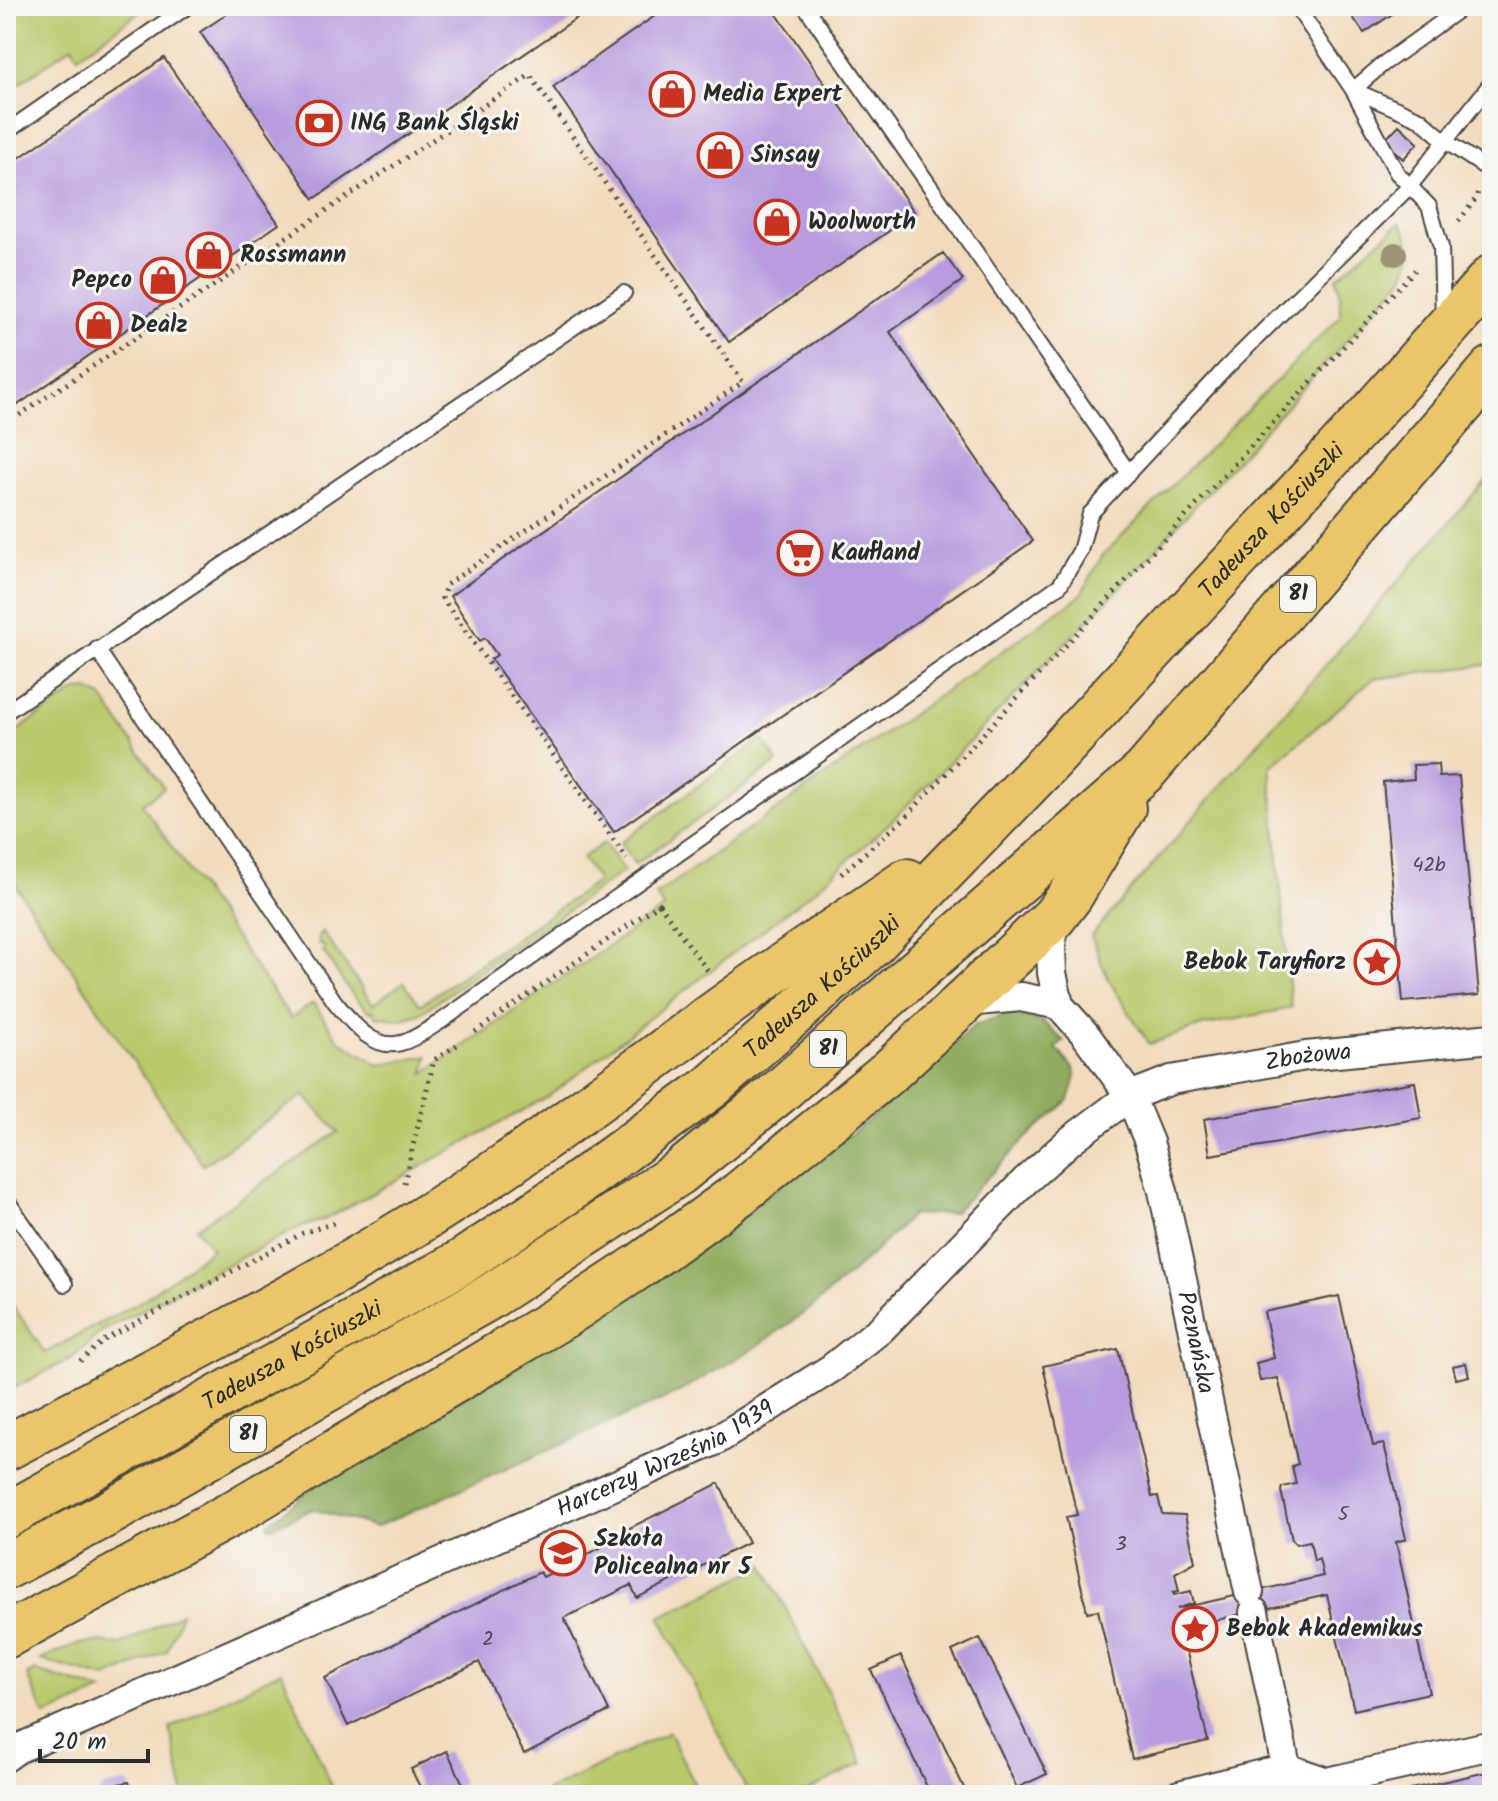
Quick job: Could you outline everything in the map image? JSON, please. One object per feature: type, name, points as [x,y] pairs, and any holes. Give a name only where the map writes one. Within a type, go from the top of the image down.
[{"type":"main road","name":"Tadeusza Kościuszki","points":[[6,1516],[463,1261],[565,1193],[711,1087],[874,943],[1073,737],[1492,277]]},
{"type":"main road","name":"Tadeusza Kościuszki","points":[[6,1567],[109,1513],[488,1298],[679,1173],[779,1092],[1145,771],[1492,369]]},
{"type":"main road","points":[[6,1636],[235,1512],[565,1315],[739,1194],[891,1070],[1054,917],[1071,895],[1145,771]]},
{"type":"main road","points":[[6,1448],[224,1333],[354,1260],[448,1202],[506,1165],[730,1002],[985,828]]},
{"type":"street","points":[[1054,917],[1052,973],[1059,1005],[1085,1034],[1130,1096]]},
{"type":"street","points":[[966,1002],[1021,997],[1059,1005]]},
{"type":"street","name":"Zbożowa","points":[[1130,1096],[1171,1080],[1306,1056],[1492,1038]]},
{"type":"street","name":"Poznańska","points":[[1130,1096],[1149,1142],[1163,1191],[1289,1782]]},
{"type":"street","name":"Harcerzy Września 1939","points":[[11,1753],[717,1440],[832,1368],[881,1329],[1025,1181],[1072,1139],[1130,1096]]},
{"type":"street","points":[[1179,1795],[1289,1782],[1327,1782],[1492,1745]]},
{"type":"lane","points":[[6,132],[188,6]]},
{"type":"lane","points":[[805,6],[1129,473]]},
{"type":"lane","points":[[1296,6],[1353,90],[1397,173],[1429,206],[1441,247],[1443,333]]},
{"type":"lane","points":[[1353,90],[1383,64],[1464,6]]},
{"type":"lane","points":[[97,649],[335,1002],[358,1030],[380,1042],[400,1044],[440,1022],[1060,585],[1080,551],[1090,514],[1226,368],[1410,186],[1492,82]]},
{"type":"lane","points":[[1353,90],[1420,119],[1445,141],[1488,168]]},
{"type":"lane","points":[[6,712],[624,293]]},
{"type":"lane","points":[[6,1199],[65,1284]]},
{"type":"path","points":[[6,424],[530,75],[743,382],[446,585],[442,598],[712,975]]},
{"type":"path","points":[[838,877],[906,817],[1415,272],[1417,237],[1460,221],[1477,197],[1488,168]]},
{"type":"path","points":[[472,1034],[659,904]]},
{"type":"path","points":[[418,1176],[404,1184],[434,1060],[459,1043]]},
{"type":"path","points":[[79,1362],[106,1339],[303,1233],[338,1221]]},
{"type":"green space","points":[[19,6],[148,6],[78,56],[72,46],[6,93],[6,15]]},
{"type":"green space","points":[[1400,223],[1410,245],[1408,266],[1401,281],[1128,579],[895,818],[816,889],[549,1096],[326,1219],[298,1228],[156,1302],[101,1332],[74,1357],[6,1392],[6,1295],[45,1353],[140,1302],[212,1249],[196,1228],[338,1132],[304,1095],[203,1165],[6,871],[6,738],[76,691],[88,690],[102,697],[164,788],[142,804],[291,1018],[313,1003],[339,1040],[379,1065],[428,1056],[424,1073],[664,908],[656,895],[1080,596],[1102,556],[1340,317],[1340,291],[1336,278]]},
{"type":"green space","points":[[1492,473],[1492,664],[1373,679],[1270,767],[1291,1008],[1202,1026],[1149,1044],[1108,979],[1091,936]]},
{"type":"green space","points":[[762,739],[778,762],[635,864],[620,843]]},
{"type":"green space","points":[[604,843],[624,871],[419,1014],[400,1020],[376,1016],[373,1010],[370,1012],[350,991],[323,951],[325,948],[319,945],[318,936],[322,931],[373,1004],[404,982],[420,1005],[598,881],[582,858]]},
{"type":"green space","points":[[1011,1013],[1043,1022],[1064,1041],[1056,1048],[1073,1068],[1076,1077],[1069,1100],[1024,1140],[953,1213],[912,1215],[811,1308],[753,1349],[677,1393],[376,1527],[312,1509],[270,1528],[268,1524],[316,1485],[652,1281],[868,1121],[975,1025]]},
{"type":"green space","points":[[764,1565],[863,1763],[799,1795],[749,1795],[660,1617]]},
{"type":"green space","points":[[181,1613],[167,1651],[106,1678],[40,1660],[77,1644],[99,1642],[121,1645]]},
{"type":"green space","points":[[36,1671],[103,1691],[45,1716],[27,1675]]},
{"type":"green space","points":[[281,1671],[336,1795],[184,1795],[170,1728]]},
{"type":"green space","points":[[669,1732],[700,1795],[543,1793]]},
{"type":"building","points":[[239,6],[594,6],[314,199],[200,32]]},
{"type":"building","points":[[669,6],[771,6],[915,213],[729,342],[553,87]]},
{"type":"building","points":[[1345,6],[1404,6],[1364,33]]},
{"type":"building","points":[[164,58],[279,224],[6,413],[6,167]]},
{"type":"building","points":[[1399,125],[1418,143],[1403,159],[1384,141]]},
{"type":"building","name":"Kaufland","points":[[943,253],[963,280],[890,332],[1033,541],[614,832],[491,659],[497,655],[485,638],[480,641],[450,596]]},
{"type":"building","points":[[1438,764],[1439,777],[1459,776],[1479,995],[1403,1002],[1383,782],[1414,779],[1413,765]]},
{"type":"building","points":[[1415,1082],[1421,1118],[1210,1155],[1204,1119]]},
{"type":"building","points":[[1339,1296],[1373,1446],[1384,1444],[1406,1539],[1396,1542],[1429,1693],[1354,1710],[1327,1595],[1181,1628],[1208,1741],[1132,1759],[1098,1610],[1087,1612],[1066,1517],[1077,1515],[1043,1366],[1118,1349],[1152,1497],[1158,1496],[1162,1514],[1185,1515],[1195,1562],[1175,1573],[1179,1591],[1173,1592],[1174,1595],[1191,1591],[1194,1603],[1177,1609],[1323,1576],[1319,1559],[1314,1561],[1310,1541],[1296,1544],[1292,1540],[1281,1491],[1282,1487],[1296,1484],[1292,1466],[1298,1464],[1278,1378],[1260,1381],[1256,1363],[1274,1358],[1264,1312]]},
{"type":"building","points":[[1466,1363],[1469,1376],[1456,1379],[1453,1366]]},
{"type":"building","points":[[719,1483],[748,1543],[637,1598],[631,1585],[564,1618],[609,1711],[524,1754],[479,1662],[348,1726],[325,1678],[540,1572],[543,1577],[610,1543],[608,1539]]},
{"type":"building","points":[[980,1638],[1047,1774],[1017,1788],[952,1651]]},
{"type":"building","points":[[901,1656],[966,1792],[960,1795],[931,1795],[871,1670]]},
{"type":"building","points":[[447,1751],[463,1784],[442,1795],[424,1795],[411,1769]]},
{"type":"building","points":[[1491,1771],[1492,1795],[1413,1795],[1411,1789]]},
{"type":"building","points":[[129,1782],[132,1795],[98,1795],[103,1787]]},
{"type":"place","name":"Media Expert","points":[[672,94]]},
{"type":"place","name":"ING Bank Śląski","points":[[319,123]]},
{"type":"place","name":"Sinsay","points":[[720,155]]},
{"type":"place","name":"Woolworth","points":[[777,222]]},
{"type":"place","name":"Rossmann","points":[[209,255]]},
{"type":"place","name":"Pepco","points":[[163,280]]},
{"type":"place","name":"Dealz","points":[[99,325]]},
{"type":"place","name":"Kaufland","points":[[800,553]]},
{"type":"place","name":"Bebok Taryfiorz","points":[[1377,962]]},
{"type":"place","name":"Szkoła Policealna nr 5","points":[[563,1553]]},
{"type":"place","name":"Bebok Akademikus","points":[[1195,1629]]}]
